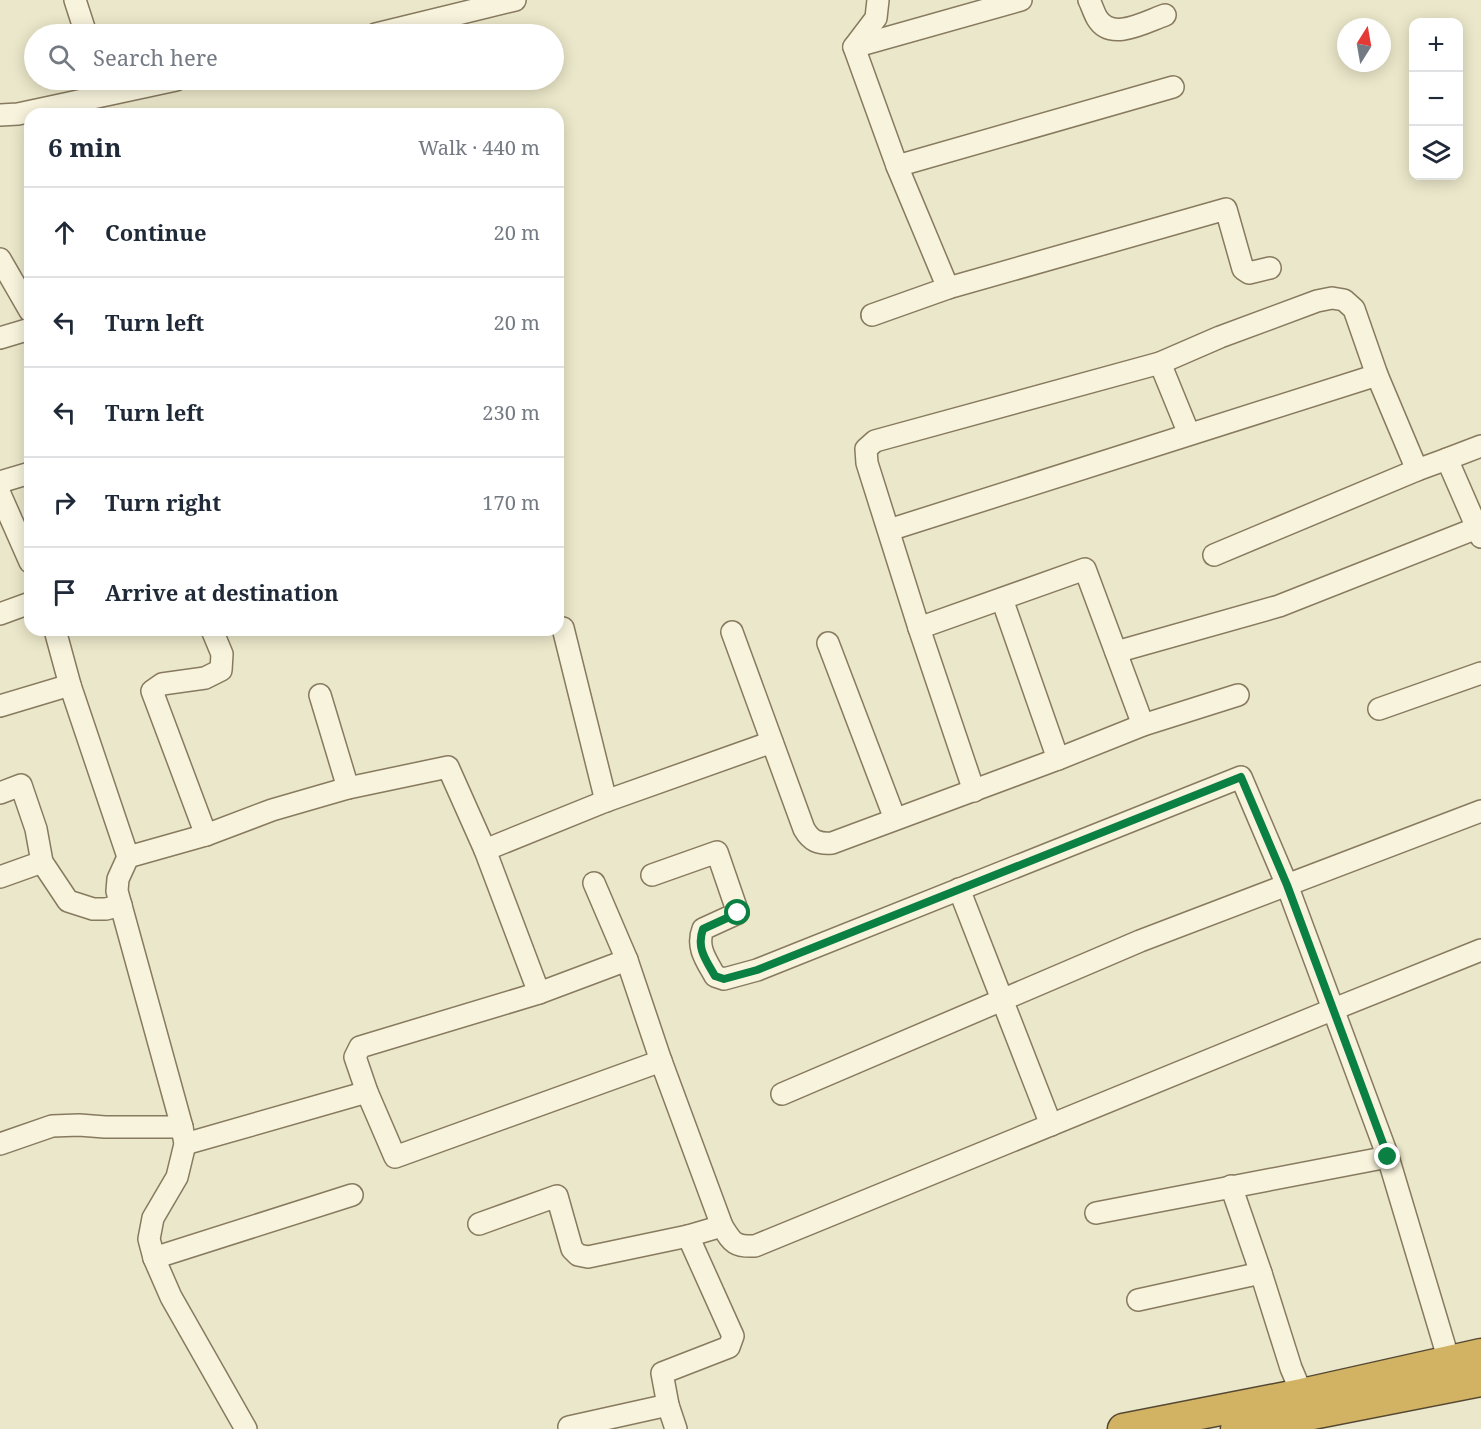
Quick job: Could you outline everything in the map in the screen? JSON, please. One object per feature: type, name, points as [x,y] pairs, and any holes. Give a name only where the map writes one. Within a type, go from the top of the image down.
[{"type":"highway","points":[[1236,1429],[1462,1376],[1481,1353]]},
{"type":"highway","points":[[1123,1429],[1302,1394],[1462,1376]]},
{"type":"street","points":[[75,0],[83,24]]},
{"type":"street","points":[[417,24],[515,0]]},
{"type":"street","points":[[854,47],[876,18],[878,0]]},
{"type":"street","points":[[854,47],[973,7],[1021,0]]},
{"type":"street","points":[[1089,0],[1098,19],[1106,27],[1120,31],[1164,15]]},
{"type":"street","points":[[854,47],[897,166],[948,288]]},
{"type":"street","points":[[897,166],[1173,87]]},
{"type":"street","points":[[37,108],[94,90]]},
{"type":"street","points":[[0,115],[24,112]]},
{"type":"street","points":[[872,315],[948,288],[1226,209],[1243,269],[1249,273],[1270,268]]},
{"type":"street","points":[[0,259],[24,301]]},
{"type":"street","points":[[974,791],[867,463],[866,449],[875,441],[1160,363],[1231,333],[1317,301],[1332,298],[1344,300],[1354,309],[1377,375],[1417,470]]},
{"type":"street","points":[[0,338],[24,331]]},
{"type":"street","points":[[1160,363],[1189,434]]},
{"type":"street","points":[[889,530],[1377,375]]},
{"type":"street","points":[[1214,555],[1417,470],[1481,446]]},
{"type":"street","points":[[1116,652],[1280,606],[1479,533],[1447,459]]},
{"type":"street","points":[[0,482],[24,475]]},
{"type":"street","points":[[0,494],[24,548]]},
{"type":"street","points":[[919,628],[1085,569],[1143,725]]},
{"type":"street","points":[[1002,598],[1058,759]]},
{"type":"street","points":[[0,614],[24,605]]},
{"type":"street","points":[[564,632],[606,801]]},
{"type":"street","points":[[732,632],[804,829],[809,838],[820,844],[832,843],[974,791],[1143,725],[1238,695]]},
{"type":"street","points":[[57,636],[70,684],[128,857],[118,879],[117,891],[183,1135],[177,1177],[153,1218],[149,1239],[154,1258],[171,1297],[246,1429]]},
{"type":"street","points":[[206,835],[172,738],[163,724],[152,691],[162,684],[205,678],[221,670],[222,654],[214,636]]},
{"type":"street","points":[[828,643],[894,819]]},
{"type":"street","points":[[1379,709],[1481,673]]},
{"type":"street","points":[[0,706],[70,684]]},
{"type":"street","points":[[320,695],[348,788]]},
{"type":"street","points":[[485,850],[606,801],[772,742]]},
{"type":"street","points":[[128,857],[206,835],[272,810],[348,788],[447,767],[485,850],[539,993]]},
{"type":"street","points":[[652,875],[717,852],[738,913],[703,929],[699,938],[700,950],[715,976],[724,979],[757,970],[1241,777],[1287,885],[1334,1008],[1388,1157],[1462,1376]]},
{"type":"street","points":[[0,793],[21,785],[36,829],[42,862],[68,901],[93,909],[106,909],[121,905]]},
{"type":"street","points":[[782,1094],[1140,941],[1481,811]]},
{"type":"street","points":[[0,877],[42,862]]},
{"type":"street","points":[[594,883],[627,960],[661,1061],[722,1226],[732,1241],[741,1247],[755,1246],[1481,950]]},
{"type":"street","points":[[959,889],[1051,1125]]},
{"type":"street","points":[[627,960],[539,993],[360,1047],[355,1057],[366,1092],[395,1157],[661,1061]]},
{"type":"street","points":[[0,1144],[52,1126],[79,1125],[183,1135],[366,1092]]},
{"type":"street","points":[[1096,1213],[1388,1157]]},
{"type":"street","points":[[1231,1186],[1291,1368],[1302,1394]]},
{"type":"street","points":[[154,1258],[352,1195]]},
{"type":"street","points":[[479,1224],[556,1196],[572,1249],[578,1255],[588,1257],[688,1236],[722,1226]]},
{"type":"street","points":[[676,1429],[668,1405],[662,1373],[729,1347],[734,1336],[688,1236]]},
{"type":"street","points":[[1138,1300],[1261,1273]]},
{"type":"street","points":[[569,1426],[668,1405]]},
{"type":"route","points":[[738,913],[703,929],[699,938],[700,950],[715,976],[724,979],[757,970],[1241,777],[1287,885],[1388,1157]]}]
